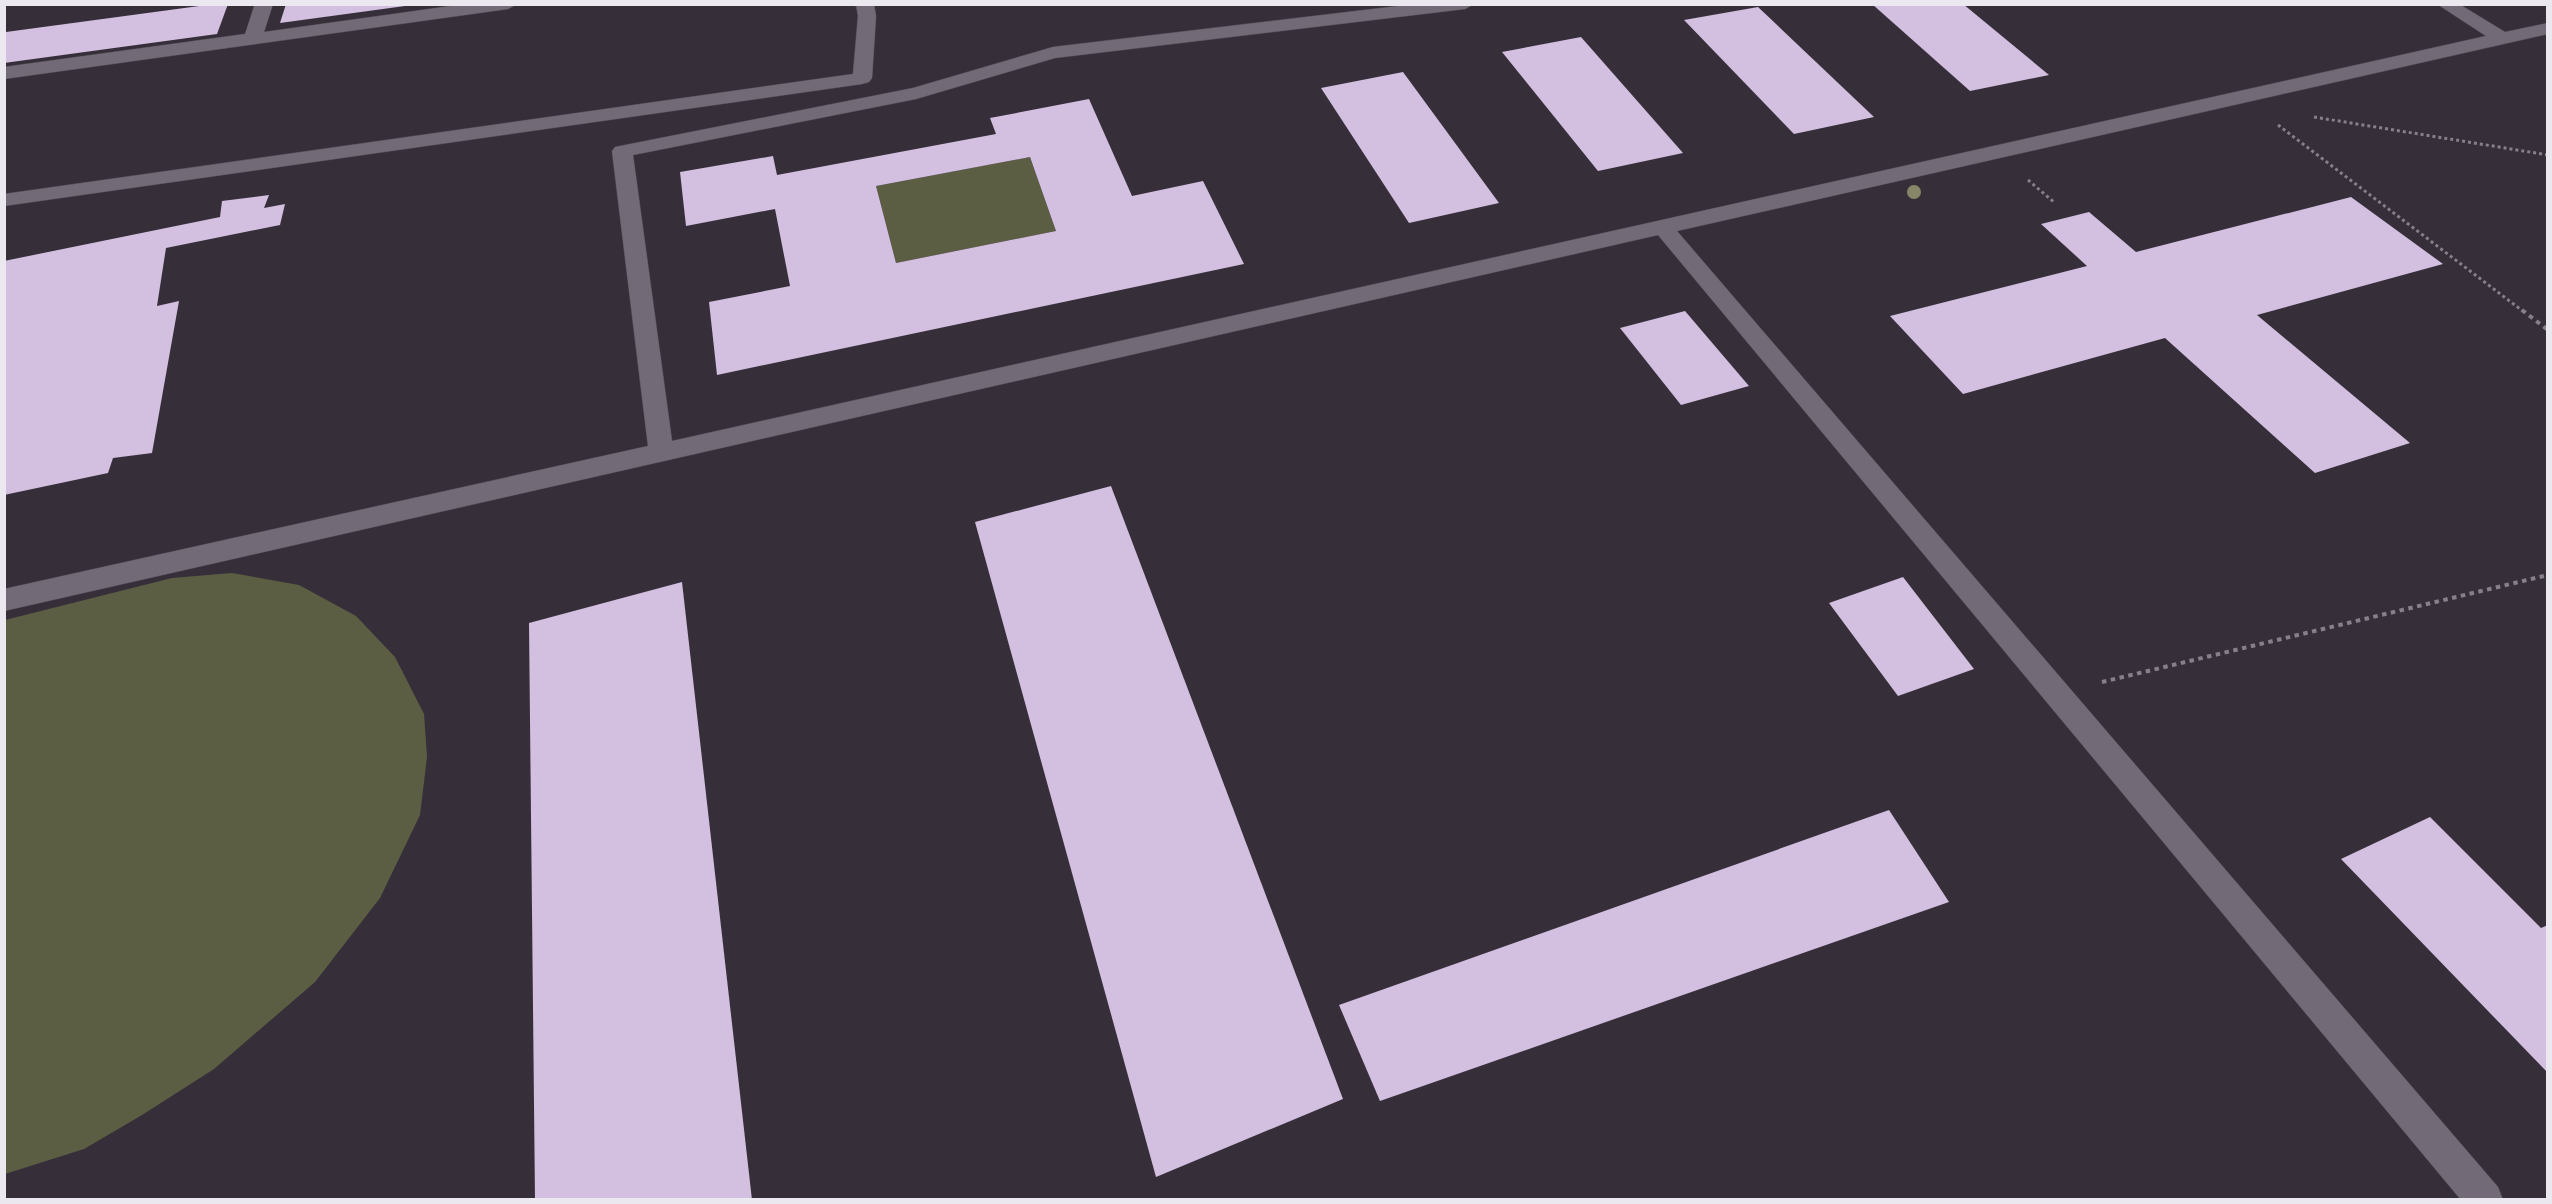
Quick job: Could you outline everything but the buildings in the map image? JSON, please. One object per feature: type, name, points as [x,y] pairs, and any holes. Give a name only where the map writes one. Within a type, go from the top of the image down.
[{"type":"lane","points":[[253,39],[264,4]]},
{"type":"lane","points":[[4,74],[508,4]]},
{"type":"lane","points":[[4,200],[862,78],[867,15],[865,4]]},
{"type":"lane","points":[[661,452],[622,151],[916,93],[1053,53],[1465,4]]},
{"type":"lane","points":[[2446,4],[2502,38]]},
{"type":"lane","points":[[4,600],[2547,28]]},
{"type":"lane","points":[[1662,227],[2485,1200]]},
{"type":"path","points":[[2275,122],[2547,330]]},
{"type":"path","points":[[2056,693],[2547,575]]},
{"type":"green space","points":[[1030,157],[1056,231],[896,263],[876,186]]},
{"type":"green space","points":[[232,573],[299,585],[356,616],[395,657],[424,714],[427,757],[420,815],[380,898],[315,982],[214,1069],[142,1115],[84,1149],[5,1174],[5,620],[172,578]]}]
